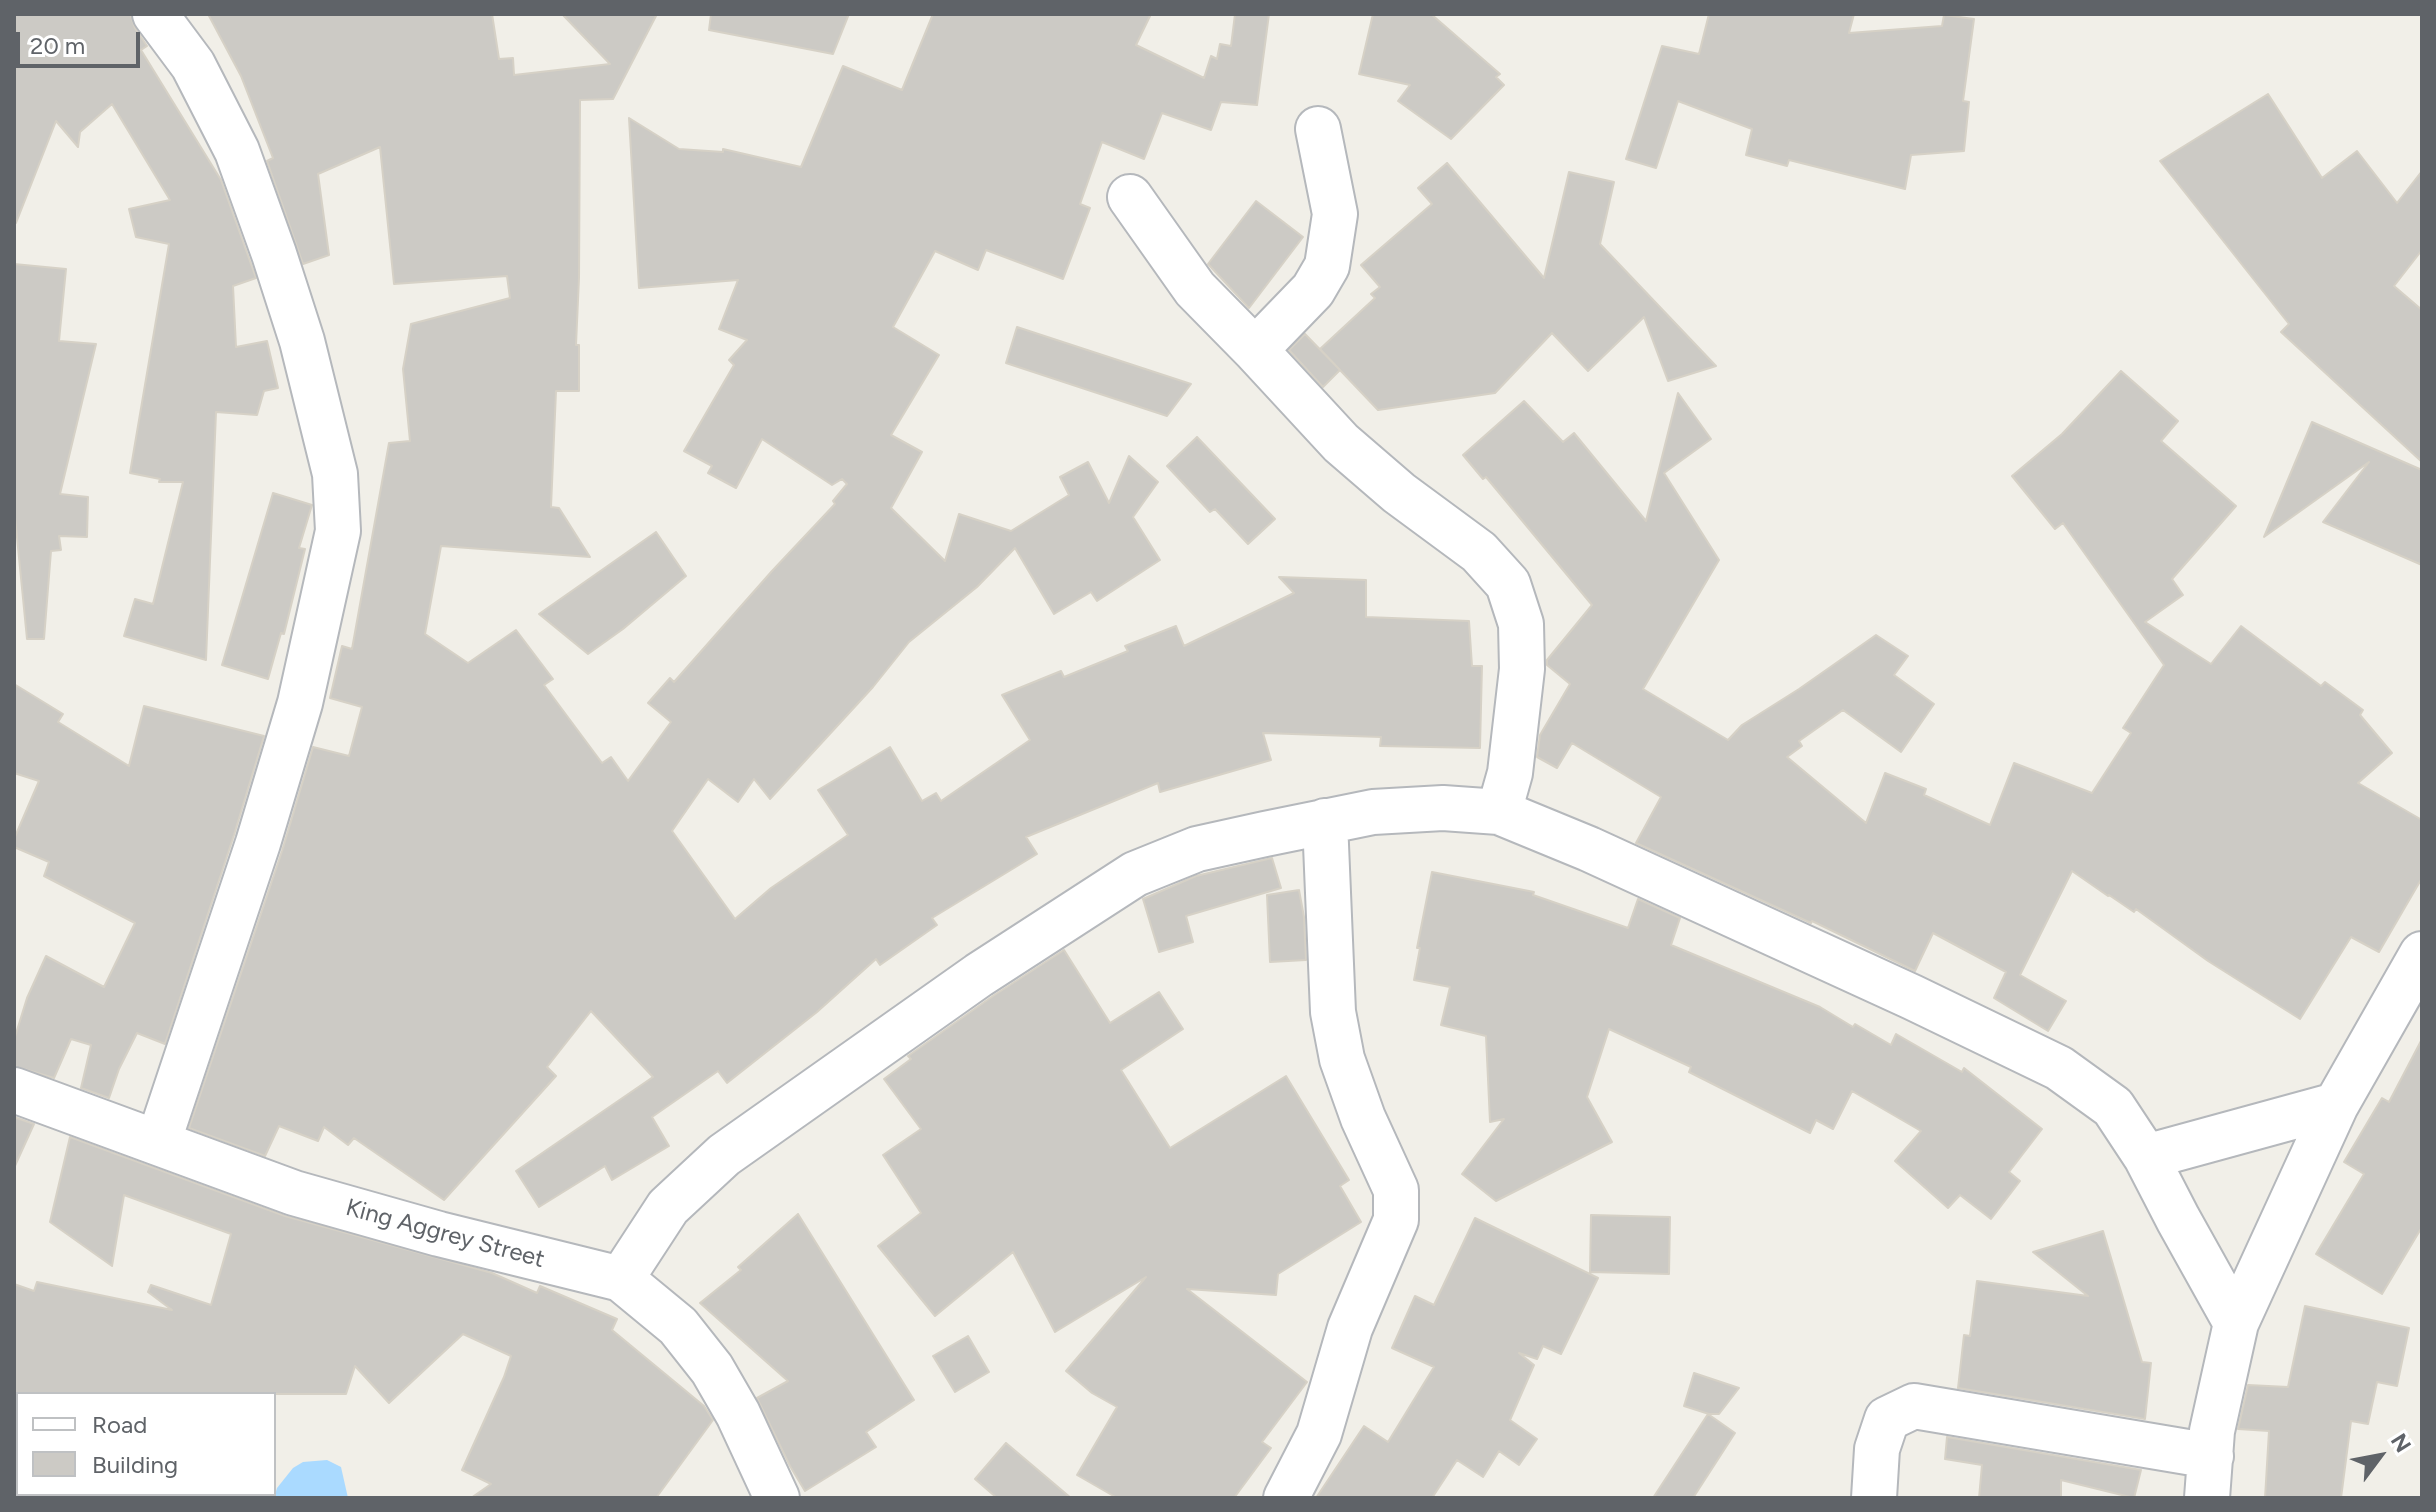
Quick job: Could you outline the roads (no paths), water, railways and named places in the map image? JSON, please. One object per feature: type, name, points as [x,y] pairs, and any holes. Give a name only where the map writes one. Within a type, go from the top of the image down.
[{"type":"street","points":[[155,14],[193,65],[237,151],[269,239],[302,341],[335,474],[338,531],[300,703],[258,843],[158,1143]]},
{"type":"street","points":[[1255,350],[1313,290],[1327,266],[1335,214],[1318,129]]},
{"type":"street","points":[[1130,197],[1195,289],[1319,422],[1399,493],[1479,552],[1508,584],[1521,624],[1522,669],[1510,773],[1499,812]]},
{"type":"street","points":[[621,1279],[668,1207],[724,1155],[979,975],[1135,874],[1197,849],[1325,821],[1373,812],[1443,808],[1499,812],[1898,990],[2059,1068],[2113,1107],[2146,1157],[2236,1323]]},
{"type":"street","points":[[1286,1498],[1319,1434],[1350,1328],[1396,1220],[1396,1190],[1363,1118],[1342,1059],[1333,1012],[1325,821]]},
{"type":"street","points":[[1874,1498],[1877,1449],[1887,1419],[1914,1406],[2209,1477],[2212,1431],[2236,1323],[2336,1105],[2422,954]]},
{"type":"street","name":"King Aggrey Street","points":[[14,1090],[294,1193],[439,1234],[621,1279],[678,1326],[712,1369],[738,1414],[777,1498]]},
{"type":"street","points":[[2146,1157],[2336,1105]]},
{"type":"water","points":[[327,1460],[341,1467],[348,1498],[274,1498],[277,1488],[293,1468],[303,1462]]}]
